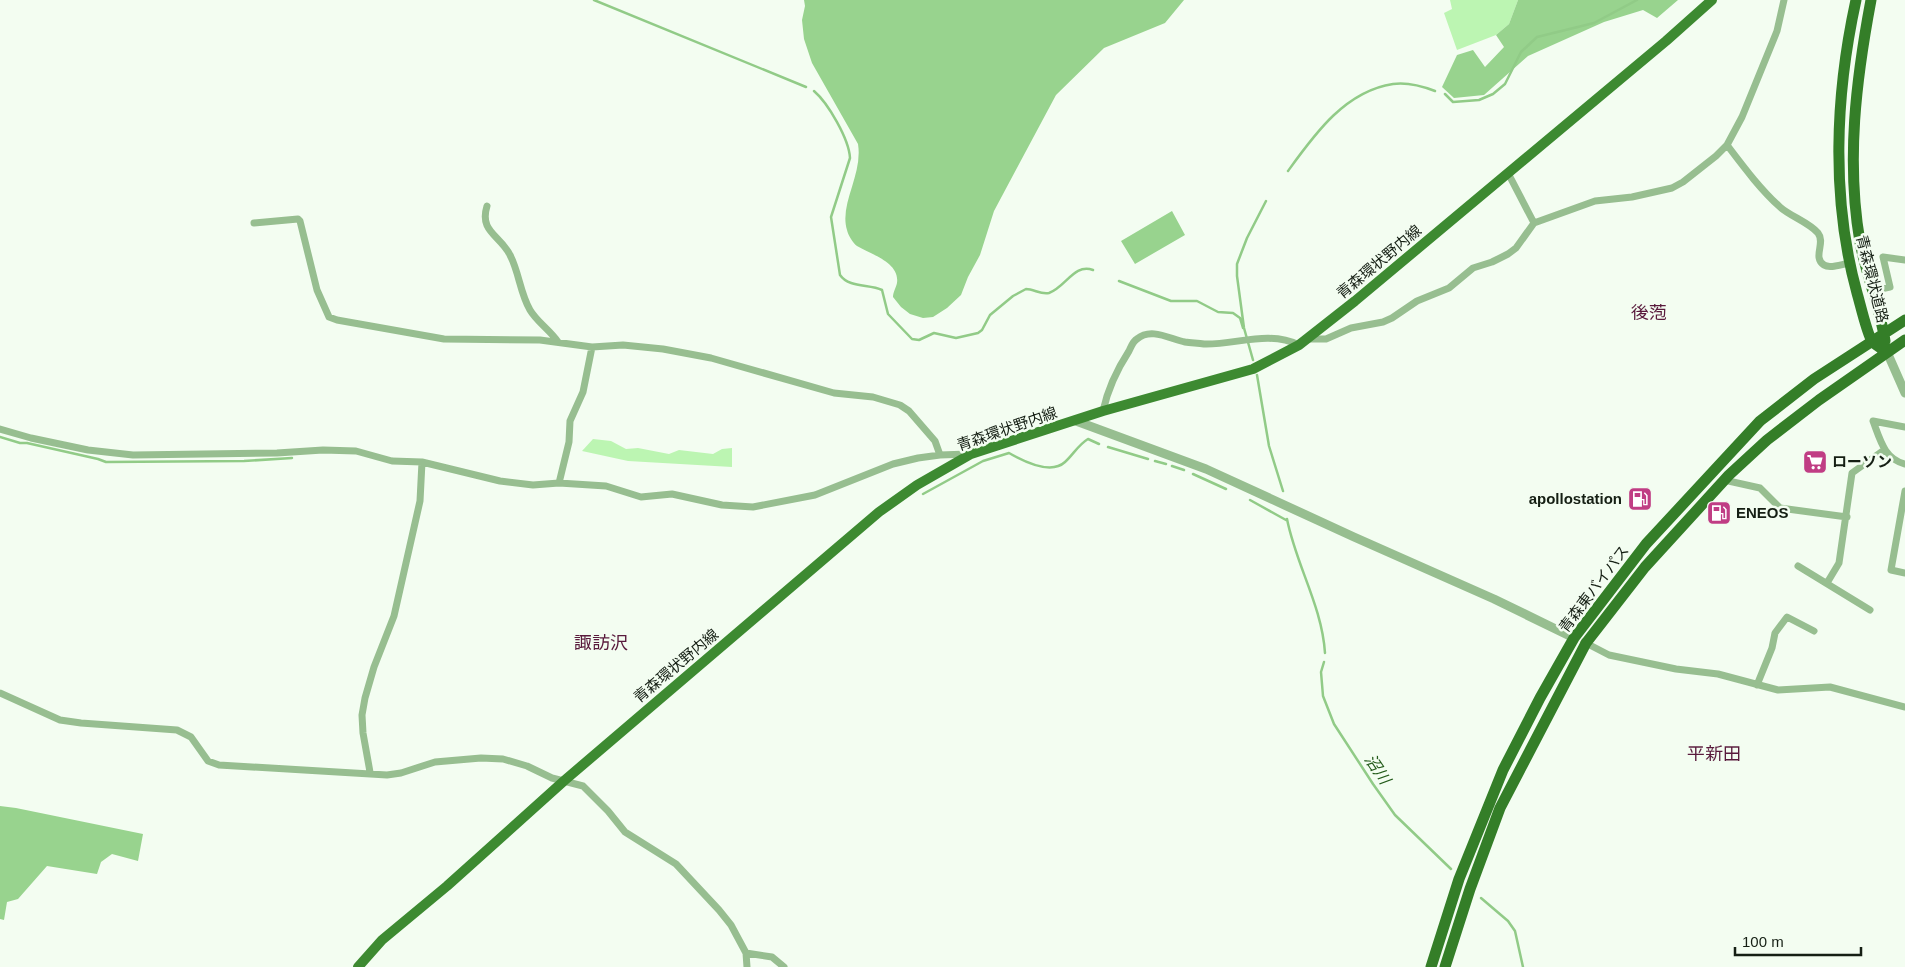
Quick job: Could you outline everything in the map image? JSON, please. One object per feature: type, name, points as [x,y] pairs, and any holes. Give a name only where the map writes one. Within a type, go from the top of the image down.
[{"type":"highway","name":"青森環状道路","points":[[1856,0],[1846,54],[1840,124],[1840,189],[1850,263],[1872,341],[1886,352]]},
{"type":"highway","name":"青森環状道路","points":[[1871,0],[1858,82],[1853,167],[1857,222],[1865,269],[1884,334],[1886,352]]},
{"type":"highway","name":"青森東バイパス","points":[[1431,967],[1459,879],[1503,770],[1540,698],[1574,638],[1646,544],[1760,421],[1814,379],[1905,320]]},
{"type":"highway","name":"青森東バイパス","points":[[1445,967],[1470,889],[1500,808],[1586,643],[1645,567],[1724,480],[1768,440],[1819,400],[1905,340]]},
{"type":"main road","name":"青森環状野内線","points":[[358,967],[382,940],[447,886],[565,780],[880,512],[917,485],[971,454],[1103,411],[1253,370],[1299,345],[1356,302],[1666,41],[1712,0]]},
{"type":"street","points":[[1308,339],[1326,339],[1351,328],[1383,322],[1392,318],[1417,301],[1449,288],[1473,268],[1508,254],[1516,248],[1534,224],[1595,201],[1632,197],[1672,188],[1683,182],[1727,145],[1742,117],[1777,31],[1784,0]]},
{"type":"street","points":[[1727,145],[1758,184],[1779,206],[1789,215],[1817,231],[1821,244],[1818,254],[1819,261],[1829,267],[1850,263]]},
{"type":"street","points":[[1508,173],[1534,224]]},
{"type":"street","points":[[487,206],[484,217],[487,227],[511,256],[529,308],[558,342]]},
{"type":"street","points":[[254,223],[298,219],[320,299],[329,317],[337,320],[444,339],[540,340],[592,347],[623,344],[710,358],[834,393],[873,397],[900,405],[909,411],[935,441],[940,455]]},
{"type":"street","points":[[1871,291],[1890,287],[1884,257],[1905,260]]},
{"type":"street","points":[[1103,411],[1108,389],[1117,370],[1136,339],[1144,334],[1155,334],[1184,342],[1206,344],[1279,339],[1289,340],[1299,345]]},
{"type":"street","points":[[560,483],[569,442],[570,421],[583,392],[592,347]]},
{"type":"street","points":[[1886,352],[1905,393]]},
{"type":"street","points":[[1076,420],[1206,469],[1354,538],[1494,599],[1609,654],[1676,669],[1718,674],[1778,690],[1830,687],[1905,707]]},
{"type":"street","points":[[1905,427],[1873,421],[1884,450],[1895,462],[1905,464]]},
{"type":"street","points":[[0,429],[31,438],[88,450],[147,456],[356,451],[392,461],[422,462],[500,481],[533,485],[560,483],[606,486],[641,497],[672,494],[722,506],[753,507],[815,495],[893,464],[940,455],[971,454]]},
{"type":"street","points":[[1827,583],[1839,563],[1852,473],[1884,450]]},
{"type":"street","points":[[370,772],[362,733],[363,708],[374,667],[394,616],[420,501],[422,462]]},
{"type":"street","points":[[1724,480],[1760,488],[1780,508],[1847,517]]},
{"type":"street","points":[[1905,491],[1891,570],[1905,573]]},
{"type":"street","points":[[1798,566],[1870,610]]},
{"type":"street","points":[[1757,685],[1772,648],[1774,633],[1787,616],[1814,630]]},
{"type":"street","points":[[0,694],[60,720],[177,730],[191,737],[208,761],[212,763],[370,772],[387,775],[401,773],[436,762],[481,758],[504,759],[527,766],[552,778],[583,786],[608,810],[625,832],[676,864],[730,925],[746,953],[747,967]]},
{"type":"street","points":[[746,953],[772,957],[784,967]]},
{"type":"green space","points":[[804,0],[1184,0],[1165,23],[1104,48],[1056,95],[994,211],[980,255],[961,295],[947,308],[933,317],[923,318],[910,314],[893,297],[897,283],[894,269],[883,260],[857,246],[852,241],[848,232],[845,220],[846,210],[859,156],[858,144],[812,63],[804,39],[802,20],[805,6]]},
{"type":"green space","points":[[1450,0],[1518,0],[1509,24],[1496,35],[1457,50],[1444,13],[1452,9]]},
{"type":"green space","points":[[1518,0],[1678,0],[1657,18],[1643,10],[1604,22],[1528,56],[1484,95],[1454,98],[1442,87],[1457,55],[1473,50],[1485,67],[1504,47],[1496,35],[1509,24]]},
{"type":"green space","points":[[1172,211],[1185,235],[1135,264],[1121,241]]},
{"type":"green space","points":[[593,439],[611,441],[626,449],[638,448],[669,454],[679,450],[713,454],[722,449],[732,448],[732,467],[628,461],[582,451]]},
{"type":"green space","points":[[0,806],[143,834],[138,861],[112,854],[101,862],[97,874],[47,866],[18,899],[7,902],[4,920],[0,919]]},
{"type":"waterway","points":[[594,0],[806,87]]},
{"type":"waterway","points":[[1445,94],[1453,102],[1479,100],[1493,94],[1505,84],[1521,52],[1537,37],[1594,23],[1637,0]]},
{"type":"waterway","points":[[1288,171],[1320,129],[1360,95],[1376,88],[1393,84],[1414,85],[1435,91]]},
{"type":"waterway","points":[[814,91],[837,122],[849,150],[850,158],[831,217],[840,275],[854,284],[882,290],[888,314],[912,339],[919,340],[934,333],[956,338],[978,333],[982,330],[990,315],[1013,296],[1026,289],[1049,293],[1080,270],[1093,270]]},
{"type":"waterway","points":[[1253,360],[1244,328],[1237,264],[1247,238],[1266,201]]},
{"type":"waterway","points":[[1119,281],[1171,301],[1197,301],[1218,312],[1233,313],[1240,318],[1243,328]]},
{"type":"waterway","name":"沼川","points":[[1257,375],[1269,446],[1283,491]]},
{"type":"waterway","points":[[0,437],[106,462],[244,461],[292,458]]},
{"type":"waterway","points":[[923,494],[983,461],[1009,453],[1037,465],[1052,467],[1059,466],[1065,462],[1088,439],[1099,444]]},
{"type":"waterway","points":[[1108,447],[1148,459]]},
{"type":"waterway","points":[[1155,461],[1166,464]]},
{"type":"waterway","points":[[1172,466],[1184,470]]},
{"type":"waterway","points":[[1193,474],[1226,489]]},
{"type":"waterway","points":[[1250,500],[1286,520]]},
{"type":"waterway","name":"沼川","points":[[1287,519],[1296,553],[1319,619],[1325,653]]},
{"type":"waterway","name":"沼川","points":[[1324,662],[1321,672],[1323,696],[1334,724],[1395,815],[1451,869]]},
{"type":"waterway","name":"沼川","points":[[1481,898],[1508,921],[1515,931],[1523,967]]},
{"type":"place","name":"ローソン","points":[[1815,462]]},
{"type":"place","name":"apollostation","points":[[1640,499]]},
{"type":"place","name":"ENEOS","points":[[1719,513]]},
{"type":"district","name":"後萢","points":[[1649,313]]},
{"type":"district","name":"諏訪沢","points":[[601,643]]},
{"type":"district","name":"平新田","points":[[1714,754]]}]
